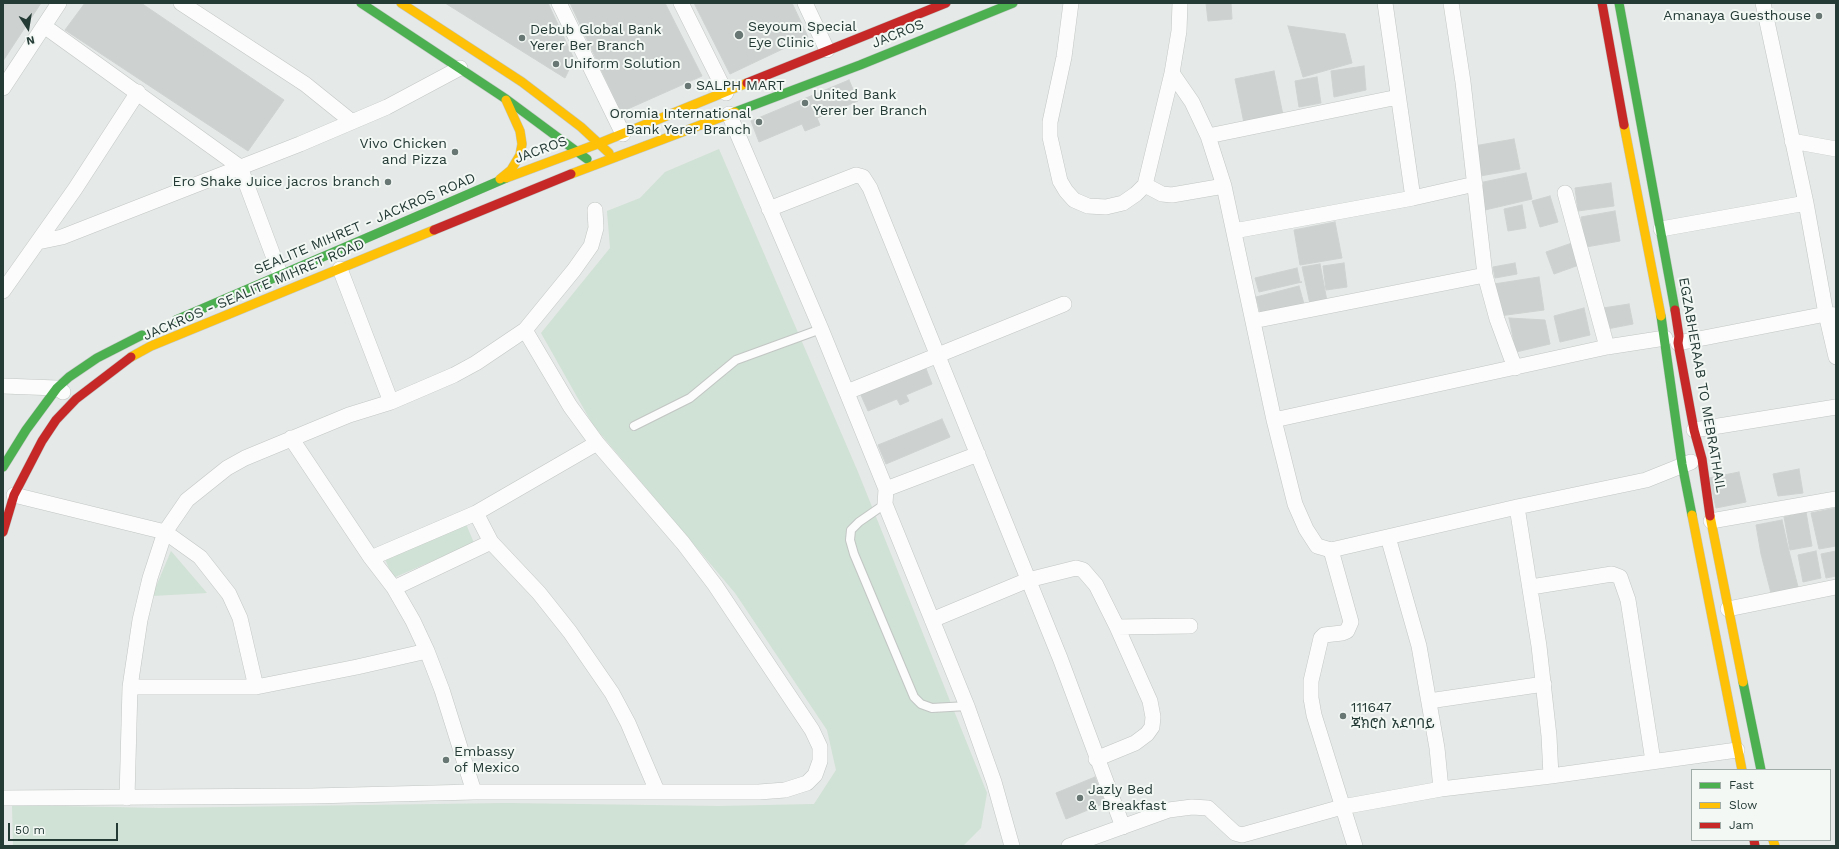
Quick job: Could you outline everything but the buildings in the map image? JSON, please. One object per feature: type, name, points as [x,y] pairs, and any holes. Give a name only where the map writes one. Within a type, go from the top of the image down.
[{"type":"main road","points":[[360,3],[506,99],[595,164]]},
{"type":"main road","points":[[401,3],[522,82],[581,127],[600,143],[613,157]]},
{"type":"main road","name":"JACROS","points":[[493,185],[519,173],[578,152],[726,93],[827,50],[946,3]]},
{"type":"main road","name":"JACROS","points":[[595,164],[853,68],[1013,3]]},
{"type":"main road","points":[[1602,3],[1635,186],[1671,341],[1682,464],[1742,769]]},
{"type":"main road","name":"EGZABHERAAB TO MEBRATHAIL","points":[[1619,3],[1661,229],[1679,336],[1671,341],[1702,459],[1711,521],[1761,769]]},
{"type":"main road","points":[[493,185],[511,170],[520,155],[522,144],[520,131],[506,99]]},
{"type":"main road","name":"JACKROS - SEALITE MIHRET ROAD","points":[[3,532],[14,495],[42,441],[56,420],[76,399],[126,360],[151,346],[595,164]]},
{"type":"main road","name":"SEALITE MIHRET - JACKROS ROAD","points":[[169,323],[280,274],[336,252],[493,185]]},
{"type":"main road","points":[[3,467],[26,430],[57,388],[69,377],[97,358],[149,332]]},
{"type":"street","points":[[3,88],[59,3]]},
{"type":"street","points":[[181,3],[305,84],[351,121]]},
{"type":"street","points":[[559,3],[623,134]]},
{"type":"street","points":[[681,3],[726,93]]},
{"type":"street","points":[[805,3],[827,50]]},
{"type":"street","points":[[1071,3],[1064,56],[1050,122],[1050,137],[1060,181],[1074,200],[1088,206],[1106,206],[1123,203],[1136,194],[1145,185],[1172,73],[1180,31],[1180,3]]},
{"type":"street","points":[[1385,3],[1413,198]]},
{"type":"street","points":[[1451,3],[1463,82],[1485,275],[1497,319],[1515,368]]},
{"type":"street","points":[[1763,3],[1831,314],[1836,357]]},
{"type":"street","points":[[44,26],[138,92],[240,167],[280,274]]},
{"type":"street","points":[[38,242],[62,237],[387,107],[460,68]]},
{"type":"street","points":[[1172,73],[1192,102],[1208,136],[1224,186],[1274,420],[1295,504],[1306,529],[1317,546],[1331,550],[1517,507],[1646,480],[1682,464],[1702,459]]},
{"type":"street","points":[[3,291],[38,242],[138,92]]},
{"type":"street","points":[[1208,136],[1398,97]]},
{"type":"street","points":[[729,114],[847,392],[905,556],[967,706],[994,782],[1012,846]]},
{"type":"street","points":[[1792,141],[1836,149]]},
{"type":"street","points":[[769,209],[856,175],[863,177],[870,188],[1060,658],[1096,759],[1123,827]]},
{"type":"street","points":[[1234,231],[1413,198],[1474,184]]},
{"type":"street","points":[[1145,185],[1162,194],[1172,195],[1224,186]]},
{"type":"street","points":[[1565,193],[1607,347]]},
{"type":"street","points":[[1661,229],[1806,203]]},
{"type":"street","points":[[127,798],[130,686],[140,620],[150,578],[165,532],[187,500],[210,480],[227,468],[291,438],[348,415],[391,402],[460,372],[525,330],[574,270],[591,246],[596,228],[595,210]]},
{"type":"street","points":[[340,269],[391,402]]},
{"type":"street","points":[[1253,321],[1485,275]]},
{"type":"street","points":[[847,392],[1064,304]]},
{"type":"street","points":[[1274,420],[1607,347],[1671,341],[1831,314]]},
{"type":"street","points":[[3,798],[127,798],[474,792],[785,790],[807,783],[815,775],[820,761],[820,747],[812,730],[715,585],[683,543],[597,443],[570,406],[525,330]]},
{"type":"street","points":[[3,386],[57,388],[76,399]]},
{"type":"street","points":[[1694,430],[1836,407]]},
{"type":"street","points":[[291,438],[371,558],[394,588],[428,651],[474,792]]},
{"type":"street","points":[[371,558],[476,513],[597,443]]},
{"type":"street","points":[[885,496],[978,454]]},
{"type":"street","points":[[14,495],[165,532],[200,557],[229,594],[240,618],[256,686]]},
{"type":"street","points":[[1711,521],[1836,499]]},
{"type":"street","points":[[1517,507],[1531,587],[1544,684],[1551,776]]},
{"type":"street","points":[[476,513],[491,542],[539,593],[557,615],[612,693],[628,723],[657,791]]},
{"type":"street","points":[[1388,537],[1419,646],[1437,748],[1441,789]]},
{"type":"street","points":[[394,588],[491,542]]},
{"type":"street","points":[[1331,550],[1350,622],[1347,631],[1324,635],[1321,638],[1312,682],[1311,698],[1314,714],[1355,846]]},
{"type":"street","points":[[932,620],[1028,580],[1069,570],[1083,570],[1096,586],[1117,627],[1150,702],[1153,717],[1152,727],[1147,734],[1134,743],[1096,759]]},
{"type":"street","points":[[1531,587],[1612,574],[1620,577],[1628,600],[1653,761]]},
{"type":"street","points":[[1728,609],[1836,587]]},
{"type":"street","points":[[1117,627],[1190,626]]},
{"type":"street","points":[[130,686],[256,686],[428,651]]},
{"type":"street","points":[[1429,701],[1544,684]]},
{"type":"street","points":[[1069,846],[1169,810],[1192,807],[1208,808],[1235,833],[1242,835],[1342,806],[1441,789],[1551,776],[1738,750]]},
{"type":"lane","points":[[634,426],[690,398],[736,360],[821,329]]},
{"type":"lane","points":[[885,496],[851,530],[850,540],[854,554],[914,697],[920,704],[932,708],[967,706]]},
{"type":"green space","points":[[719,149],[858,472],[987,793],[981,828],[963,846],[13,846],[12,805],[160,808],[506,803],[719,806],[814,804],[836,770],[827,730],[735,593],[593,425],[541,333],[610,248],[607,211],[640,198],[665,172]]},
{"type":"green space","points":[[466,524],[474,543],[393,578],[385,559]]},
{"type":"green space","points":[[171,551],[207,593],[152,596]]},
{"type":"traffic: fast","points":[[361,3],[506,99],[587,159]]},
{"type":"traffic: fast","points":[[735,112],[860,65],[1013,3]]},
{"type":"traffic: fast","points":[[1619,3],[1675,310]]},
{"type":"traffic: fast","points":[[176,320],[506,178]]},
{"type":"traffic: fast","points":[[1661,316],[1682,464],[1692,515]]},
{"type":"traffic: fast","points":[[3,467],[26,430],[57,388],[69,377],[97,358],[142,335]]},
{"type":"traffic: fast","points":[[1743,682],[1761,769]]},
{"type":"traffic: slow","points":[[401,3],[522,82],[581,127],[609,153]]},
{"type":"traffic: slow","points":[[506,178],[600,143],[747,83]]},
{"type":"traffic: slow","points":[[500,179],[511,170],[520,155],[522,144],[520,131],[506,100]]},
{"type":"traffic: slow","points":[[571,174],[735,112]]},
{"type":"traffic: slow","points":[[1624,125],[1661,316]]},
{"type":"traffic: slow","points":[[131,357],[151,346],[434,230]]},
{"type":"traffic: slow","points":[[1692,515],[1742,769]]},
{"type":"traffic: slow","points":[[1710,516],[1743,682]]},
{"type":"traffic: slow","points":[[1773,841],[1775,846]]},
{"type":"traffic: jam","points":[[747,83],[946,3]]},
{"type":"traffic: jam","points":[[1602,3],[1624,125]]},
{"type":"traffic: jam","points":[[434,230],[571,174]]},
{"type":"traffic: jam","points":[[1675,310],[1679,336],[1678,343],[1694,430],[1702,459],[1710,516]]},
{"type":"traffic: jam","points":[[3,532],[14,495],[42,441],[56,420],[76,399],[131,357]]},
{"type":"traffic: jam","points":[[1754,841],[1755,846]]},
{"type":"place","name":"Amanaya Guesthouse","points":[[1819,16]]},
{"type":"place","name":"Seyoum Special Eye Clinic","points":[[739,35]]},
{"type":"place","name":"Debub Global Bank Yerer Ber Branch","points":[[522,38]]},
{"type":"place","name":"Uniform Solution","points":[[556,64]]},
{"type":"place","name":"SALPH MART","points":[[688,86]]},
{"type":"place","name":"United Bank Yerer ber Branch","points":[[805,103]]},
{"type":"place","name":"Oromia International Bank Yerer Branch","points":[[759,122]]},
{"type":"place","name":"Vivo Chicken and Pizza","points":[[455,152]]},
{"type":"place","name":"Ero Shake Juice jacros branch","points":[[388,182]]},
{"type":"place","name":"111647 ጃክሮስ አደባባይ","points":[[1343,716]]},
{"type":"place","name":"Embassy of Mexico","points":[[446,760]]},
{"type":"place","name":"Jazly Bed & Breakfast","points":[[1080,798]]}]
